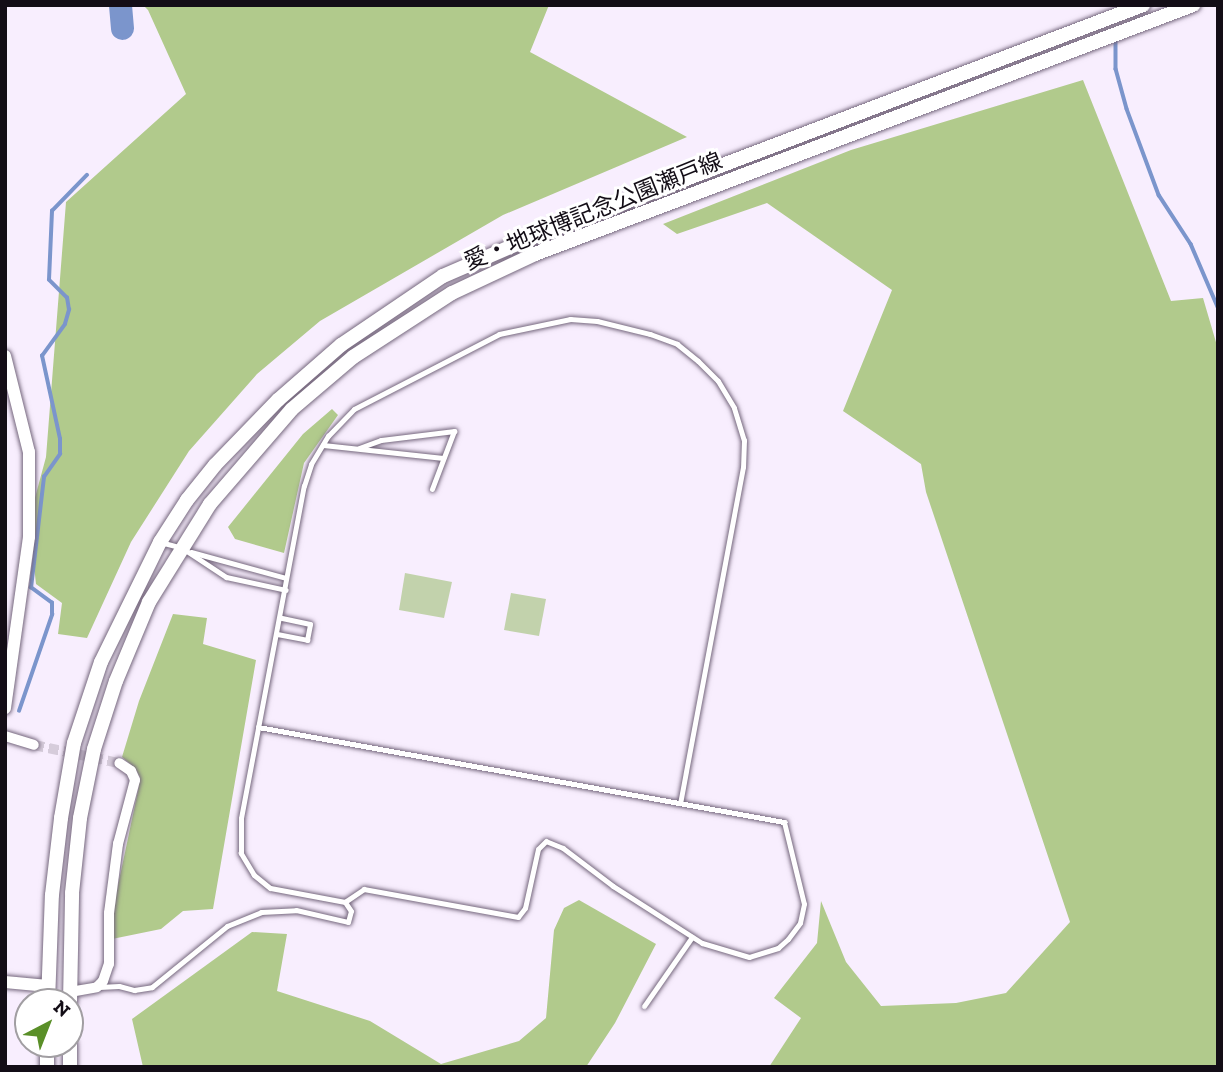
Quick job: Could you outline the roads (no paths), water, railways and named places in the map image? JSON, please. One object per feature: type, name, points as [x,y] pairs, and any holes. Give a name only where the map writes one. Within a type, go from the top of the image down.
[{"type":"main road","name":"愛・地球博記念公園瀬戸線","points":[[48,986],[61,818],[74,743],[101,662],[160,542],[215,465],[278,400],[341,345],[443,276],[531,238],[1143,5]]},
{"type":"main road","name":"愛・地球博記念公園瀬戸線","points":[[70,988],[74,880],[80,818],[94,749],[137,628],[182,548],[226,483],[292,409],[353,357],[452,293],[535,254],[1193,5]]},
{"type":"street","points":[[5,356],[29,452],[29,537],[5,708]]},
{"type":"street","points":[[5,736],[34,745]]},
{"type":"street","points":[[84,992],[97,987],[103,981],[108,964],[109,914],[118,844],[135,780],[131,771],[119,763]]},
{"type":"street","points":[[5,982],[48,986]]},
{"type":"lane","points":[[97,987],[119,986],[134,990],[152,987],[227,926],[261,912],[296,910],[348,922],[352,911],[345,902],[270,888],[254,875],[241,853],[242,818],[304,486],[311,464],[323,445],[355,410],[499,334],[531,325],[570,319],[597,321],[677,344],[719,381],[734,408],[744,440],[736,511],[680,803]]},
{"type":"lane","points":[[359,448],[381,440],[454,431],[432,489]]},
{"type":"lane","points":[[323,445],[443,458]]},
{"type":"lane","points":[[160,542],[221,562],[286,578]]},
{"type":"lane","points":[[182,548],[226,577],[286,590]]},
{"type":"lane","points":[[277,634],[307,640],[310,624],[281,618]]},
{"type":"lane","points":[[258,727],[785,822],[804,904],[800,923],[788,939],[765,953],[750,957],[702,943],[613,886],[563,848],[546,842],[538,849],[525,908],[518,917],[364,889],[345,902]]},
{"type":"lane","points":[[644,1006],[692,937]]},
{"type":"waterway","points":[[120,5],[122,28]]},
{"type":"waterway","points":[[1116,38],[1116,69],[1127,109],[1159,195],[1191,244],[1218,307]]},
{"type":"waterway","points":[[19,711],[52,615],[52,603],[31,588],[44,477],[60,454],[60,439],[42,356],[65,324],[69,310],[67,298],[49,280],[52,211],[87,175]]},
{"type":"tunnel","points":[[34,745],[119,763]]}]
